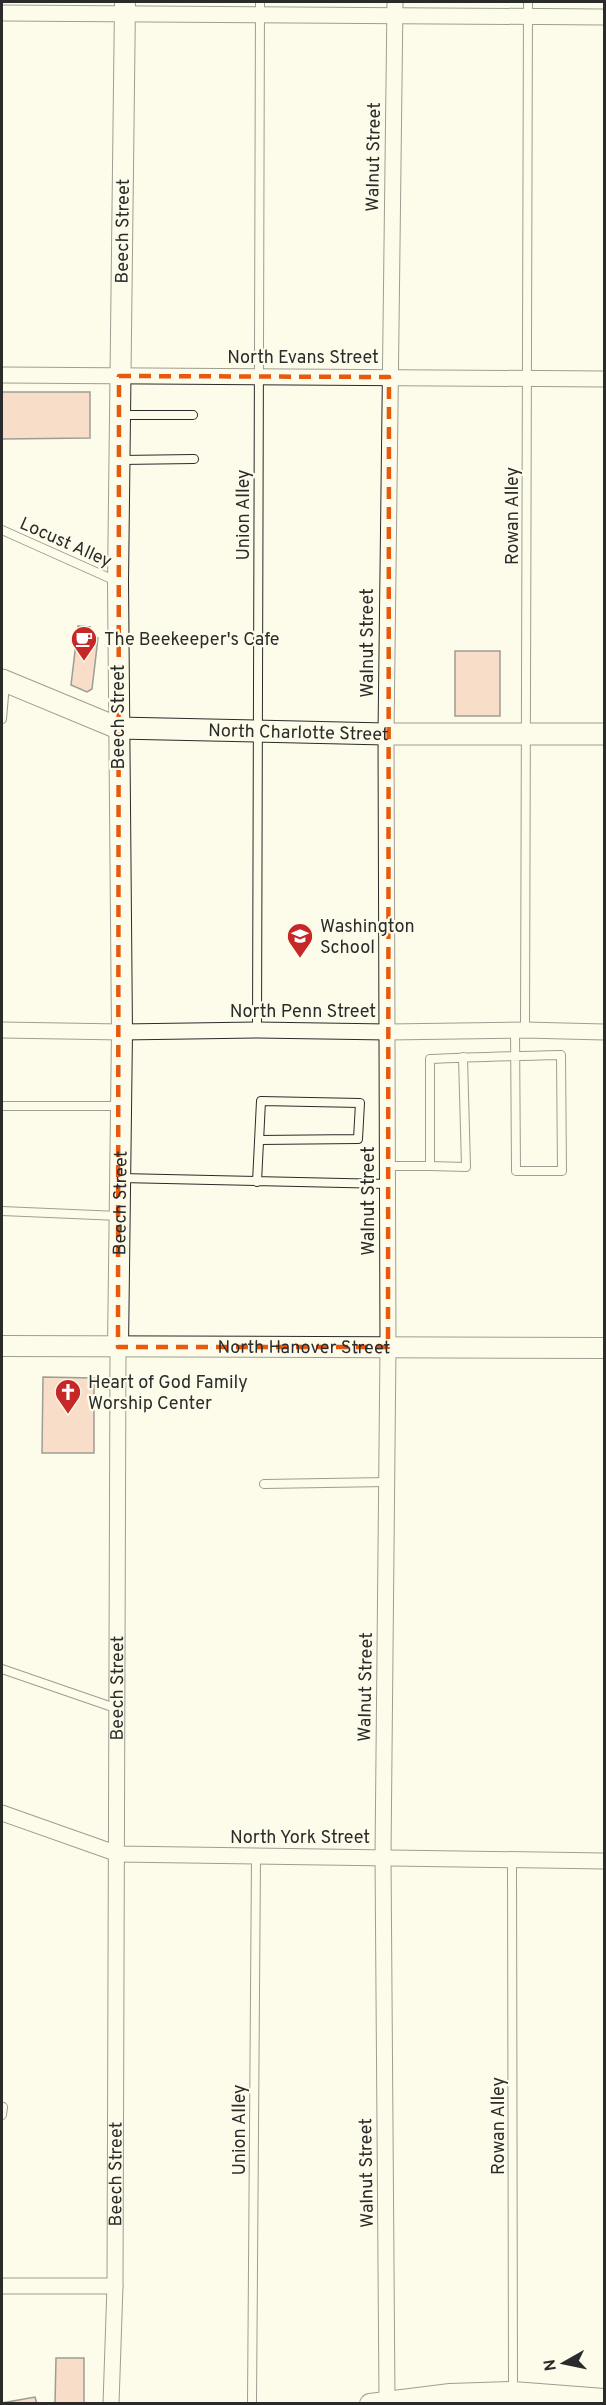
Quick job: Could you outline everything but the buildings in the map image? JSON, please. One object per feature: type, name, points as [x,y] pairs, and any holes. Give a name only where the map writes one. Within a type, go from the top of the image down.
[{"type":"main road","name":"North Charlotte Street","points":[[4,681],[117,728],[386,734],[604,734]]},
{"type":"street","points":[[2,13],[125,8],[527,9],[604,17]]},
{"type":"street","name":"Beech Street","points":[[111,2403],[115,2286],[118,1347],[122,1032],[117,728],[119,376],[125,8]]},
{"type":"street","name":"Walnut Street","points":[[379,2402],[388,1347],[386,734],[394,9]]},
{"type":"street","name":"North Evans Street","points":[[2,375],[604,379]]},
{"type":"street","name":"North Penn Street","points":[[2,1030],[604,1032]]},
{"type":"street","name":"North Hanover Street","points":[[2,1346],[604,1348]]},
{"type":"street","name":"North York Street","points":[[2,1813],[118,1854],[383,1856],[604,1861]]},
{"type":"street","points":[[2,2286],[115,2286]]},
{"type":"street","points":[[379,2402],[450,2394],[513,2392],[604,2399]]},
{"type":"lane","name":"Union Alley","points":[[257,1030],[260,9]]},
{"type":"lane","name":"Rowan Alley","points":[[515,1056],[561,1055],[562,1171],[516,1171],[515,1056],[520,1030],[526,733],[527,9]]},
{"type":"lane","points":[[119,416],[193,415]]},
{"type":"lane","points":[[119,460],[194,459]]},
{"type":"lane","name":"Locust Alley","points":[[2,530],[118,582]]},
{"type":"lane","points":[[2,718],[4,681]]},
{"type":"lane","points":[[430,1166],[430,1059],[515,1056]]},
{"type":"lane","points":[[388,1166],[466,1167],[463,1057]]},
{"type":"lane","points":[[257,1182],[259,1140],[261,1101],[360,1103],[358,1138],[259,1140]]},
{"type":"lane","points":[[2,1106],[121,1106]]},
{"type":"lane","points":[[120,1178],[388,1184]]},
{"type":"lane","points":[[2,1211],[119,1216]]},
{"type":"lane","points":[[264,1484],[387,1482]]},
{"type":"lane","points":[[2,1669],[118,1709]]},
{"type":"lane","name":"Union Alley","points":[[252,2403],[256,1856]]},
{"type":"lane","name":"Rowan Alley","points":[[512,1860],[513,2392]]},
{"type":"highlighted area","points":[[119,376],[389,377],[388,1347],[118,1347]]},
{"type":"place","name":"The Beekeeper's Cafe","points":[[84,662]]},
{"type":"place","name":"Washington School","points":[[300,959]]},
{"type":"place","name":"Heart of God Family Worship Center","points":[[68,1415]]}]
